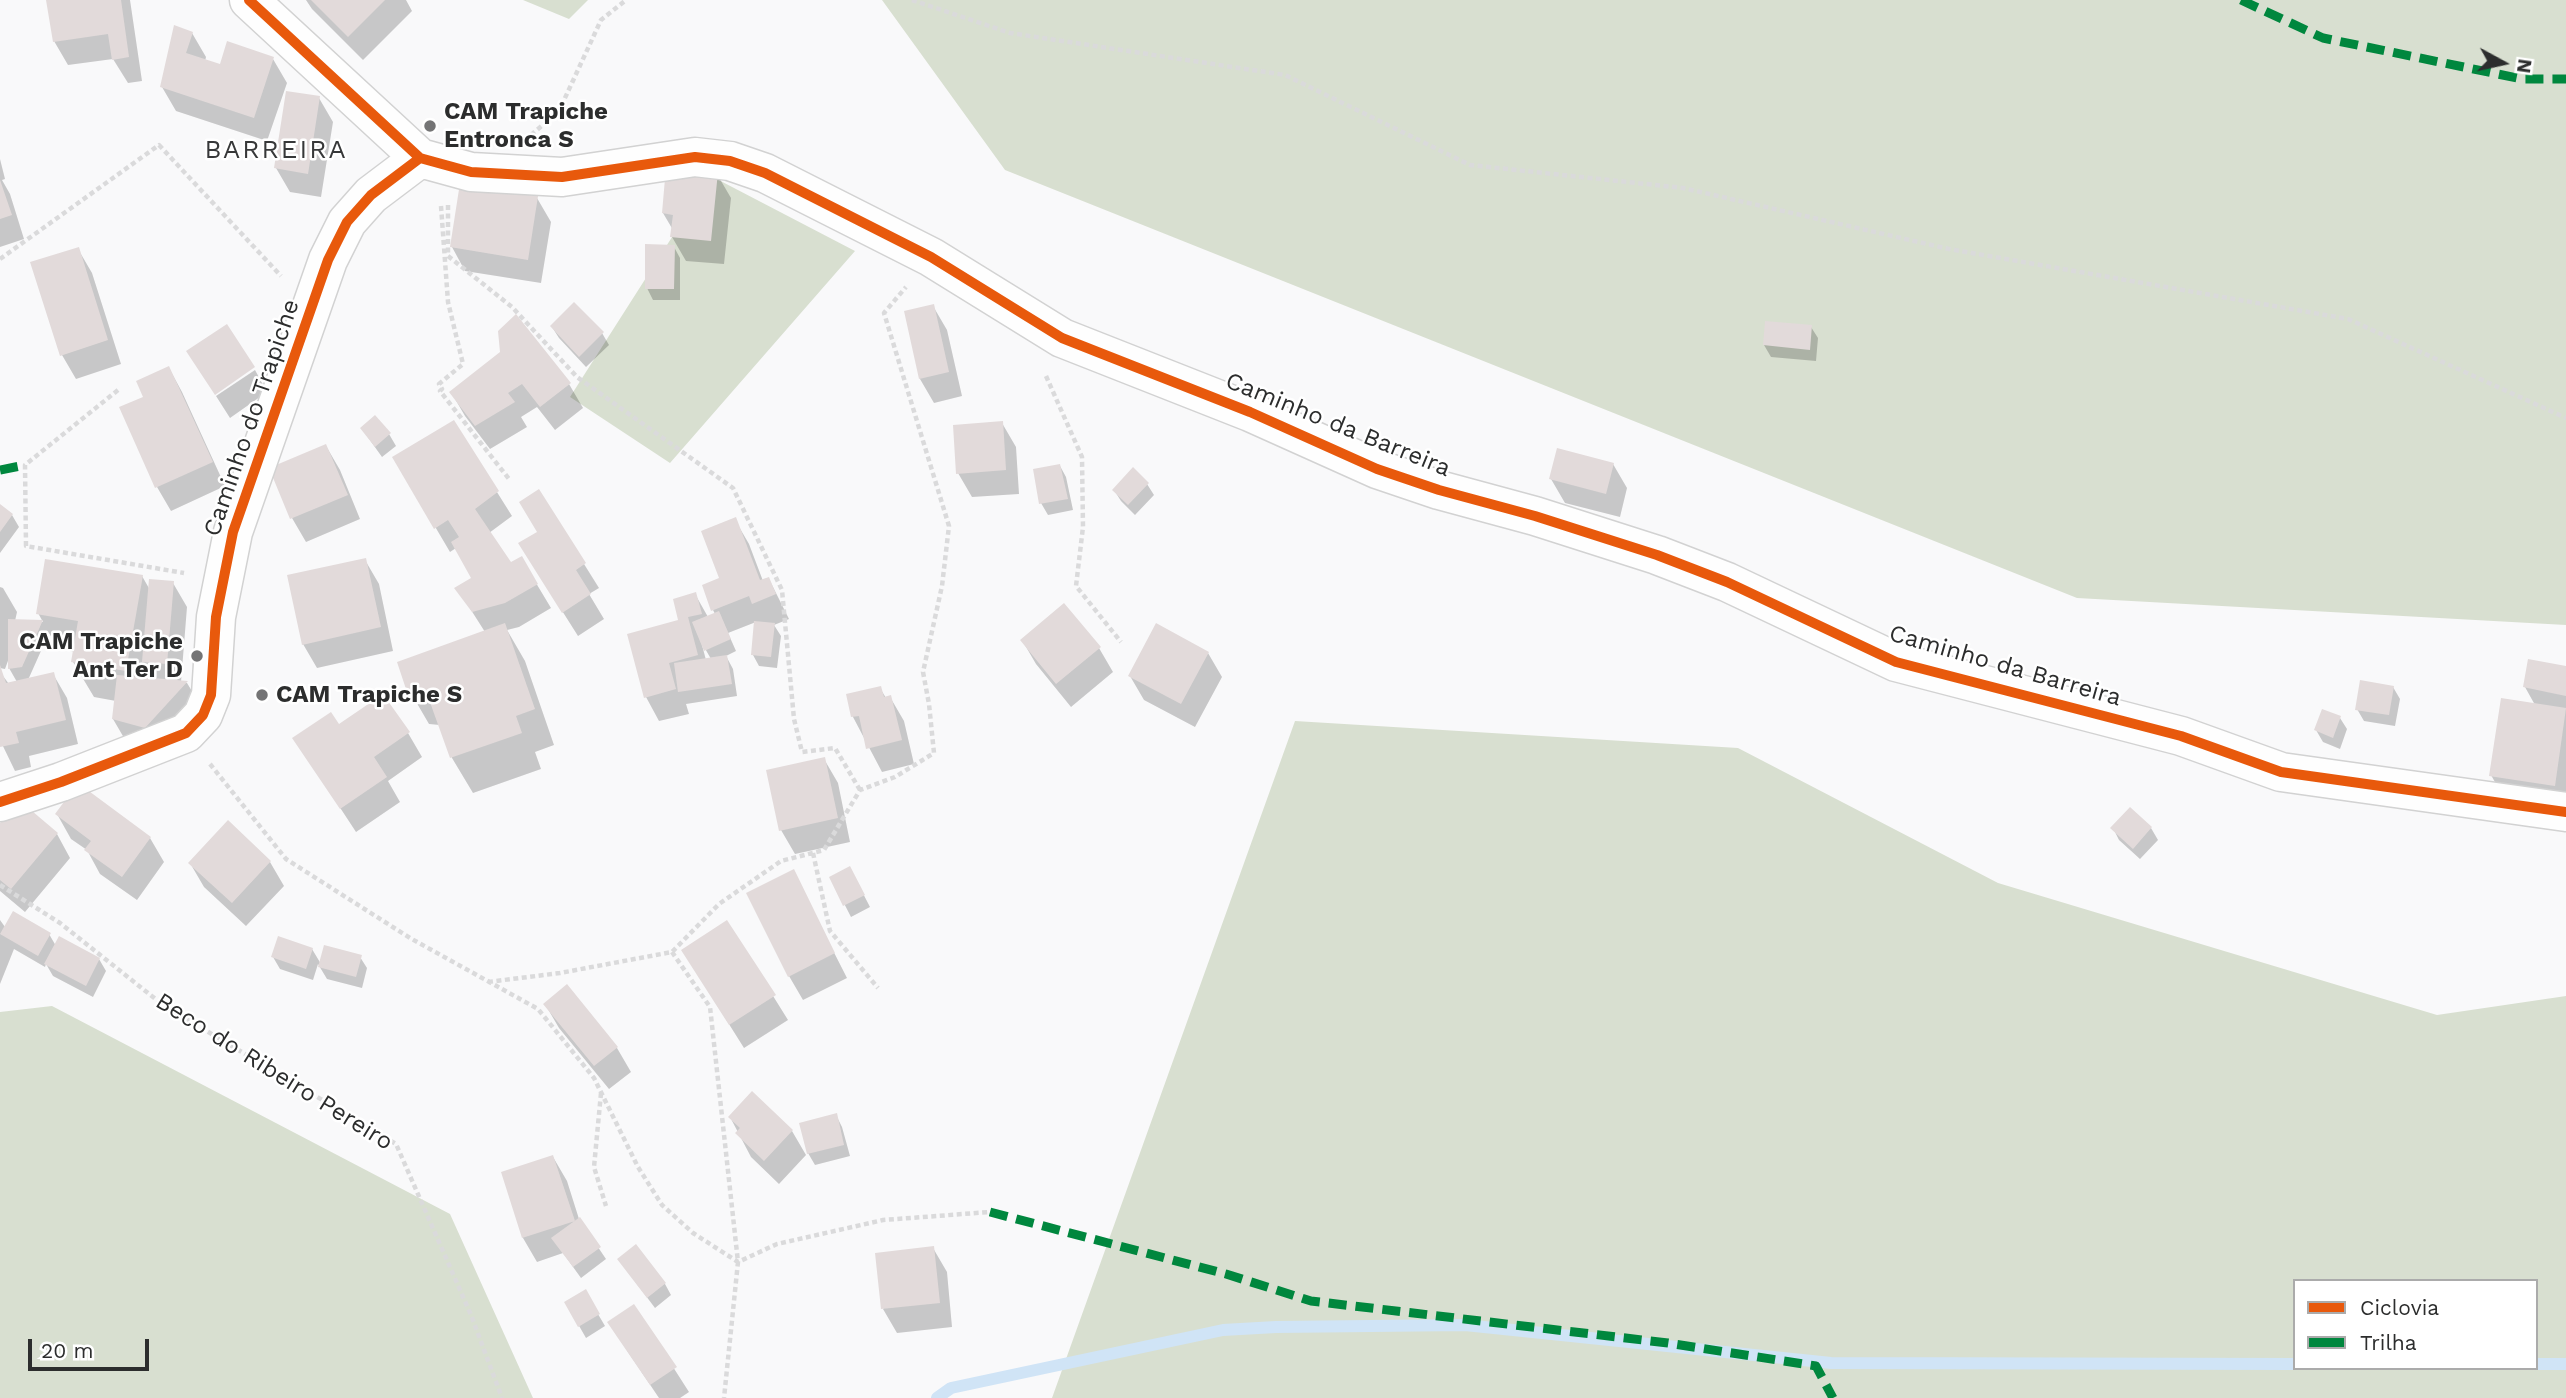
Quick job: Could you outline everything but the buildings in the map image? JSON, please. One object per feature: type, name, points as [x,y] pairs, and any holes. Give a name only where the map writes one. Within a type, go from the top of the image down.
[{"type":"street","points":[[249,0],[435,162]]},
{"type":"street","name":"Caminho da Barreira","points":[[435,162],[471,172],[562,177],[695,157],[730,161],[765,173],[931,257],[1062,338],[1250,412],[1377,469],[1657,555],[1727,582],[1896,662],[2181,736],[2281,772],[2566,812]]},
{"type":"street","name":"Caminho do Trapiche","points":[[186,733],[203,715],[211,695],[216,617],[233,531],[328,260],[347,222],[371,195],[435,162]]},
{"type":"street","points":[[0,802],[61,782],[186,733]]},
{"type":"path","points":[[525,141],[559,111],[601,20],[626,0]]},
{"type":"path","points":[[912,0],[1010,33],[1284,75],[1470,165],[1683,188],[1949,249],[2348,318],[2566,418]]},
{"type":"path","points":[[0,259],[159,145],[311,307]]},
{"type":"path","points":[[435,162],[448,302],[463,364],[439,384],[442,389],[440,391],[509,479]]},
{"type":"path","points":[[435,162],[448,256],[512,307],[577,377],[733,488],[782,590],[794,719],[802,752],[835,748],[860,790]]},
{"type":"path","points":[[488,982],[559,973],[672,952],[719,904],[781,861],[824,850],[860,790],[895,777],[934,753],[923,672],[942,586],[949,526],[884,313],[931,257]]},
{"type":"path","points":[[1045,372],[1082,457],[1083,527],[1076,586],[1121,642]]},
{"type":"path","points":[[118,390],[25,465],[26,546],[223,580]]},
{"type":"path","points":[[186,733],[286,859],[410,938],[538,1009],[594,1078],[638,1167],[662,1205],[693,1233],[737,1262]]},
{"type":"path","points":[[813,853],[831,931],[878,988]]},
{"type":"path","points":[[672,952],[710,1007],[737,1262],[724,1398]]},
{"type":"path","points":[[601,1092],[594,1167],[606,1206]]},
{"type":"path","points":[[737,1262],[777,1244],[883,1220],[990,1212]]},
{"type":"green space","points":[[523,0],[588,0],[569,19]]},
{"type":"green space","points":[[882,0],[2566,0],[2566,625],[2077,598],[1005,170]]},
{"type":"green space","points":[[711,176],[855,251],[670,463],[570,397]]},
{"type":"green space","points":[[1295,721],[1738,748],[1998,883],[2437,1015],[2566,996],[2566,1398],[1052,1398]]},
{"type":"green space","points":[[52,1006],[450,1214],[533,1398],[0,1398],[0,1012]]},
{"type":"waterway","points":[[937,1398],[951,1388],[1223,1330],[1276,1327],[1465,1325],[1831,1363],[2293,1364]]},
{"type":"waterway","points":[[2538,1364],[2566,1364]]},
{"type":"marked path","points":[[2241,0],[2323,38],[2522,79],[2566,79]]},
{"type":"marked path","points":[[0,470],[25,465]]},
{"type":"marked path","points":[[990,1212],[1226,1274],[1311,1301],[1668,1343],[1816,1366],[1833,1398]]},
{"type":"cycle path","points":[[249,0],[420,158],[471,172],[562,177],[695,157],[730,161],[765,173],[931,257],[1062,338],[1250,412],[1377,469],[1657,555],[1727,582],[1896,662],[2181,736],[2281,772],[2566,812]]},
{"type":"cycle path","points":[[0,802],[61,782],[186,733],[203,715],[211,695],[216,617],[233,532],[328,260],[347,222],[371,195],[420,158]]},
{"type":"place","name":"CAM Trapiche Entronca S","points":[[430,126]]},
{"type":"place","name":"CAM Trapiche Ant Ter D","points":[[197,656]]},
{"type":"place","name":"CAM Trapiche S","points":[[262,695]]},
{"type":"district","name":"BARREIRA","points":[[276,150]]}]
